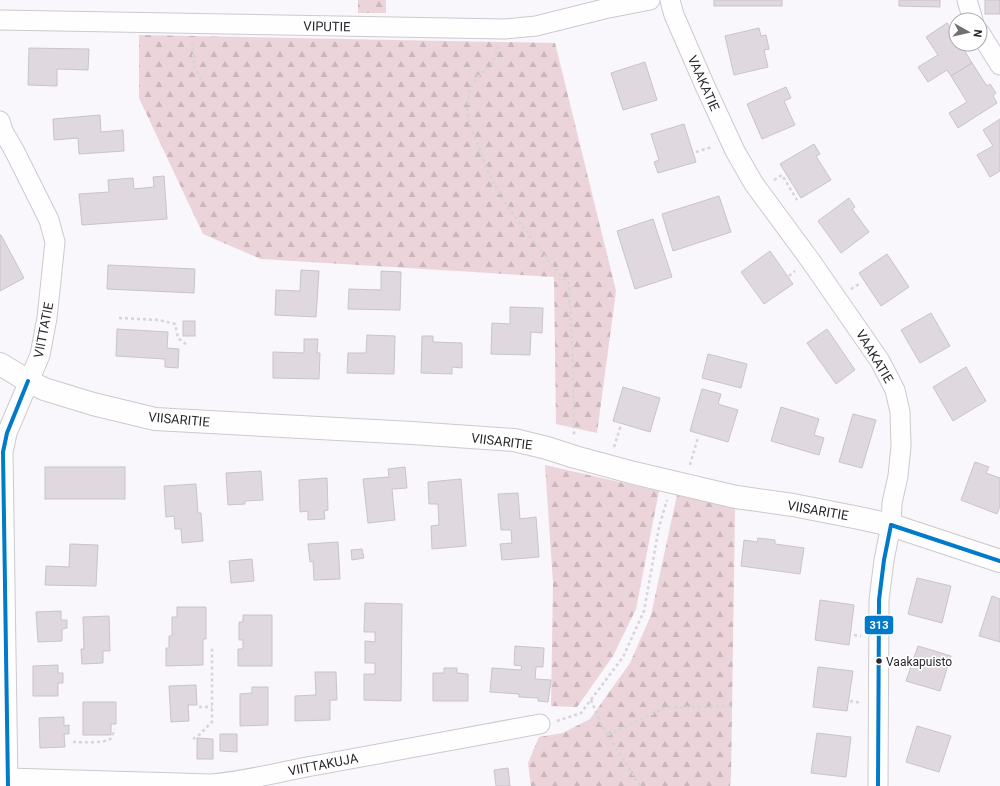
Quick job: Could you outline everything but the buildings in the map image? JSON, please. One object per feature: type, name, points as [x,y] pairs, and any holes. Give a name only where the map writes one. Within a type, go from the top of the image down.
[{"type":"street","name":"VIPUTIE","points":[[0,20],[408,28],[512,28],[536,26],[604,9],[650,0]]},
{"type":"street","name":"VAAKATIE","points":[[670,0],[674,15],[733,148],[759,191],[810,260],[880,361],[895,390],[900,412],[901,446],[898,476],[892,503],[891,525],[884,560],[879,600],[878,786]]},
{"type":"street","points":[[967,0],[971,12]]},
{"type":"street","points":[[988,46],[1000,65]]},
{"type":"street","name":"VIITTATIE","points":[[0,121],[3,130],[49,220],[55,242],[48,310],[40,354],[7,433],[3,452],[2,589],[8,782]]},
{"type":"street","name":"VIISARITIE","points":[[0,364],[28,381],[59,394],[155,419],[417,433],[514,440],[575,457],[680,476],[736,497],[801,507],[891,525],[1000,561]]},
{"type":"street","name":"VIITTAKUJA","points":[[8,782],[228,783],[256,779],[306,767],[540,724]]},
{"type":"path","points":[[193,24],[192,49],[194,66],[203,82]]},
{"type":"path","points":[[512,28],[503,38],[492,64],[478,76],[470,89],[468,111],[471,127],[488,172],[503,200],[549,262],[569,284],[573,362],[575,457]]},
{"type":"path","points":[[759,191],[782,175],[797,200]]},
{"type":"path","points":[[120,318],[159,320],[175,324],[178,338],[187,345]]},
{"type":"path","points":[[612,452],[621,425]]},
{"type":"path","points":[[540,724],[560,721],[581,713],[623,657],[644,611],[659,527],[698,437]]},
{"type":"path","points":[[192,739],[199,735],[212,722],[212,648]]},
{"type":"path","points":[[591,700],[601,724],[640,786]]},
{"type":"path","points":[[608,735],[664,708],[732,706]]},
{"type":"path","points":[[199,707],[212,707]]},
{"type":"path","points":[[73,742],[104,742],[112,737],[114,728]]},
{"type":"green space","points":[[358,0],[386,0],[386,13],[358,13]]},
{"type":"green space","points":[[139,35],[555,43],[616,291],[597,433],[556,424],[554,277],[261,259],[203,234],[139,98]]},
{"type":"green space","points":[[545,465],[659,491],[636,609],[613,656],[577,707],[551,706],[553,582]]},
{"type":"green space","points":[[677,495],[735,508],[730,786],[531,786],[528,763],[539,737],[563,733],[590,719],[630,663],[651,615]]},
{"type":"transit line","name":"313","points":[[8,786],[3,452],[7,433],[28,381]]},
{"type":"transit line","name":"313","points":[[891,525],[1000,561]]},
{"type":"transit line","name":"313","points":[[878,786],[879,600],[884,560],[891,525]]},
{"type":"place","name":"Vaakapuisto","points":[[879,661]]}]
